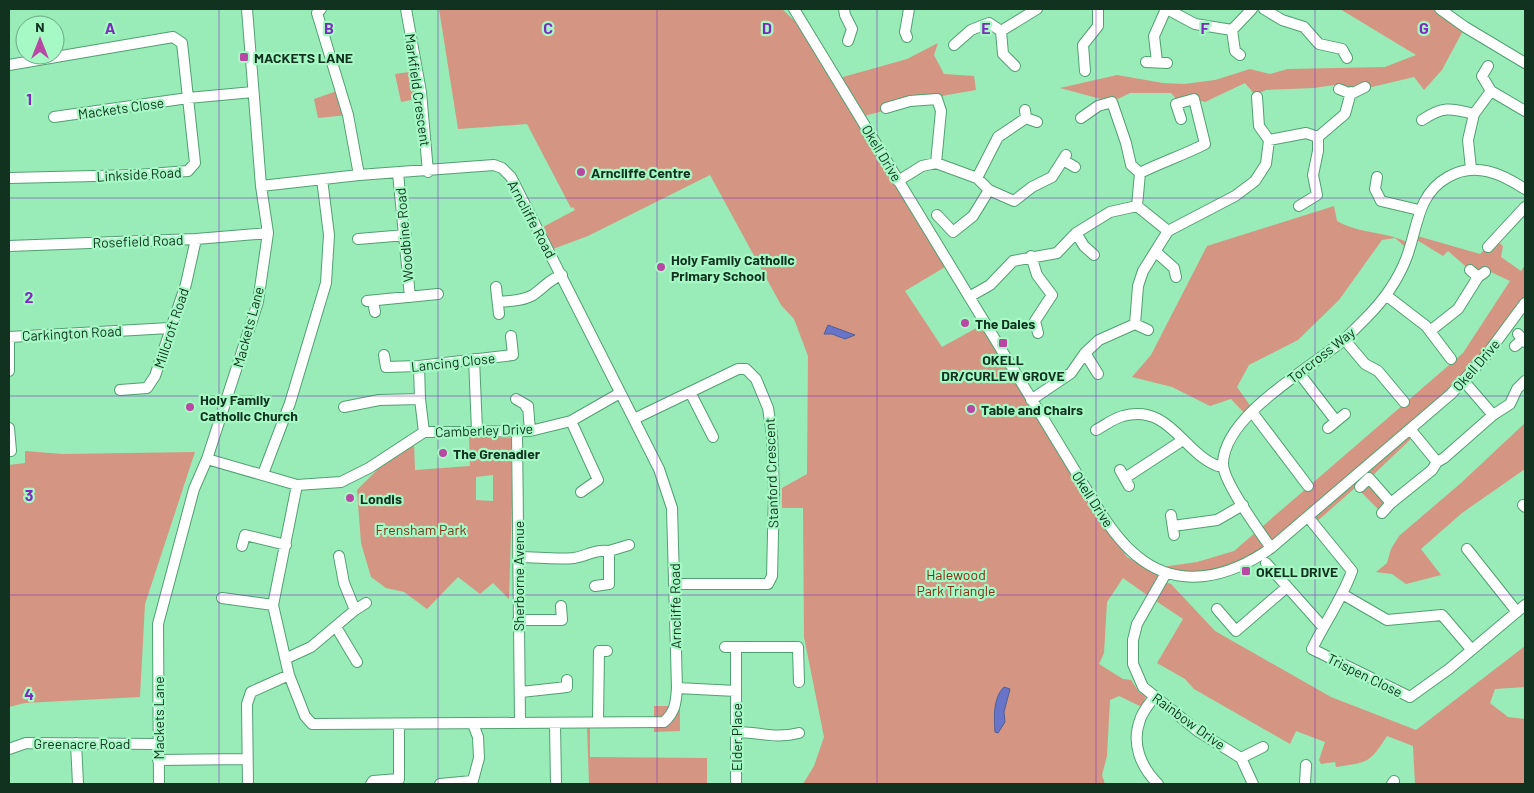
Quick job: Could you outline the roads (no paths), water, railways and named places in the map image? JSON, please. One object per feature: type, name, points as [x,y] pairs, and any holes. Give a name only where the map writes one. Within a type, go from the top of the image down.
[{"type":"street","name":"Mackets Lane","points":[[159,784],[157,744],[158,624],[194,489],[207,459],[258,302],[268,233],[261,186],[246,9]]},
{"type":"street","points":[[321,9],[317,13],[348,115],[359,175]]},
{"type":"street","name":"Markfield Crescent","points":[[406,9],[420,92],[428,172]]},
{"type":"street","name":"Okell Drive","points":[[794,9],[1102,516],[1121,541],[1146,563],[1166,572],[1198,578],[1224,574],[1250,563],[1271,548],[1467,378],[1525,303]]},
{"type":"street","points":[[844,9],[852,29],[848,41]]},
{"type":"street","points":[[907,37],[905,32],[909,9]]},
{"type":"street","points":[[1001,32],[1037,9]]},
{"type":"street","points":[[1085,71],[1083,45],[1098,26],[1098,9]]},
{"type":"street","points":[[1146,62],[1162,62],[1154,36],[1167,9],[1195,24],[1232,30]]},
{"type":"street","points":[[1240,55],[1234,51],[1232,30],[1252,9]]},
{"type":"street","points":[[1264,9],[1282,20],[1304,27],[1319,44],[1342,49],[1347,58]]},
{"type":"street","points":[[1440,9],[1465,27],[1525,63]]},
{"type":"street","points":[[954,45],[971,30],[989,22],[1001,32],[1003,54],[1015,66]]},
{"type":"street","points":[[9,65],[172,37],[182,43],[188,98],[253,92]]},
{"type":"street","points":[[1488,66],[1482,76],[1491,91],[1525,111]]},
{"type":"street","points":[[1339,89],[1351,93],[1365,87]]},
{"type":"street","points":[[1470,169],[1468,140],[1474,114],[1491,91]]},
{"type":"street","points":[[1318,137],[1346,114],[1351,93]]},
{"type":"street","points":[[1135,324],[1138,286],[1143,271],[1168,231],[1235,196],[1255,181],[1266,164],[1269,140],[1259,126],[1256,97]]},
{"type":"street","name":"Mackets Close","points":[[54,117],[188,98]]},
{"type":"street","name":"Linkside Road","points":[[9,178],[137,175],[188,171],[195,164],[188,98]]},
{"type":"street","points":[[886,108],[910,101],[937,99],[941,111],[936,163]]},
{"type":"street","points":[[1140,173],[1165,160],[1190,152],[1206,144],[1194,99],[1176,104],[1181,119]]},
{"type":"street","points":[[1081,118],[1098,106],[1112,102],[1126,143],[1131,165],[1140,173]]},
{"type":"street","points":[[1422,120],[1437,110],[1451,108],[1474,114]]},
{"type":"street","points":[[977,178],[998,137],[1025,114],[1037,122]]},
{"type":"street","points":[[1269,140],[1306,133],[1318,137]]},
{"type":"street","points":[[1299,206],[1319,197],[1313,175],[1318,151],[1318,137]]},
{"type":"street","points":[[898,180],[922,166],[936,163],[977,178],[989,190],[1014,201],[1032,187],[1052,178],[1065,158],[1075,167]]},
{"type":"street","name":"Arncliffe Road","points":[[261,186],[359,175],[428,172],[488,165],[502,168],[511,177],[562,274],[620,394],[659,469],[672,508],[677,688],[677,702],[672,714],[664,722],[598,721],[555,724],[520,721],[473,724],[312,724],[305,716],[289,675],[287,658],[273,605],[298,485]]},
{"type":"street","name":"Torcross Way","points":[[1223,464],[1230,438],[1252,412],[1344,339],[1387,296],[1406,258],[1420,210],[1426,198],[1448,177],[1470,169],[1492,171],[1525,189]]},
{"type":"street","name":"Woodbine Road","points":[[398,173],[406,235],[410,297]]},
{"type":"street","points":[[1138,206],[1140,173]]},
{"type":"street","points":[[1377,177],[1375,189],[1381,201],[1420,210]]},
{"type":"street","points":[[262,474],[290,403],[326,283],[329,235],[322,179]]},
{"type":"street","points":[[937,215],[953,236],[973,216],[989,190]]},
{"type":"street","points":[[1138,206],[1168,231]]},
{"type":"street","points":[[969,297],[990,285],[1013,261],[1031,256],[1057,253],[1076,233],[1110,212],[1138,206]]},
{"type":"street","points":[[1488,247],[1525,207]]},
{"type":"street","name":"Rosefield Road","points":[[9,246],[268,233]]},
{"type":"street","points":[[1076,233],[1084,246],[1094,255]]},
{"type":"street","points":[[358,239],[406,235]]},
{"type":"street","name":"Millcroft Road","points":[[120,390],[147,388],[155,376],[186,284],[196,238]]},
{"type":"street","points":[[1156,252],[1174,268],[1176,277]]},
{"type":"street","points":[[1031,256],[1037,275],[1052,295],[1035,322],[1038,333]]},
{"type":"street","points":[[1430,331],[1458,309],[1482,275],[1470,270]]},
{"type":"street","points":[[498,302],[524,299],[533,295],[547,281],[562,274]]},
{"type":"street","points":[[496,287],[499,314]]},
{"type":"street","points":[[375,312],[370,301],[438,294]]},
{"type":"street","points":[[1387,296],[1415,316],[1430,331],[1451,359]]},
{"type":"street","points":[[1031,400],[1071,373],[1084,352],[1099,340],[1135,324],[1148,330]]},
{"type":"street","name":"Carkington Road","points":[[9,371],[9,337],[170,328]]},
{"type":"street","name":"Lancing Close","points":[[384,355],[386,367],[419,366],[513,355],[512,336]]},
{"type":"street","points":[[1344,339],[1365,364],[1378,371],[1404,402]]},
{"type":"street","points":[[1084,352],[1098,374]]},
{"type":"street","points":[[474,359],[477,430]]},
{"type":"street","points":[[419,366],[424,432]]},
{"type":"street","name":"Stanford Crescent","points":[[634,419],[738,369],[746,369],[756,379],[768,408],[772,435],[774,493],[772,576],[768,584],[675,584]]},
{"type":"street","points":[[1299,373],[1332,424],[1345,414]]},
{"type":"street","points":[[1382,513],[1391,503],[1432,470],[1437,462],[1493,415],[1510,404],[1517,389],[1525,381]]},
{"type":"street","points":[[1468,386],[1493,415]]},
{"type":"street","points":[[690,392],[713,437]]},
{"type":"street","name":"Camberley Drive","points":[[207,459],[298,485],[341,482],[369,468],[424,432],[530,431],[571,421],[620,394]]},
{"type":"street","points":[[344,407],[379,400],[420,399]]},
{"type":"street","points":[[516,399],[527,406],[530,431]]},
{"type":"street","points":[[1252,412],[1308,486]]},
{"type":"street","points":[[1096,430],[1123,416],[1142,414],[1161,419],[1176,430],[1183,440],[1205,462],[1218,466],[1223,464],[1231,486],[1271,548]]},
{"type":"street","points":[[571,421],[598,480],[581,492]]},
{"type":"street","points":[[9,428],[11,451]]},
{"type":"street","points":[[1410,429],[1437,462]]},
{"type":"street","name":"Sherborne Avenue","points":[[517,431],[520,721]]},
{"type":"street","points":[[1125,478],[1183,440]]},
{"type":"street","points":[[1360,487],[1369,478],[1391,503]]},
{"type":"street","points":[[1173,526],[1218,520],[1242,505]]},
{"type":"street","name":"Trispen Close","points":[[1308,517],[1352,571],[1344,595],[1323,626],[1312,648],[1410,697],[1449,669],[1521,609],[1486,573],[1467,549]]},
{"type":"street","points":[[242,546],[245,535],[286,545]]},
{"type":"street","points":[[518,557],[578,558],[591,551],[609,551],[629,545]]},
{"type":"street","points":[[595,586],[609,584],[609,551]]},
{"type":"street","points":[[339,556],[344,584],[355,610]]},
{"type":"street","points":[[1266,563],[1323,626]]},
{"type":"street","name":"Rainbow Drive","points":[[1166,572],[1137,624],[1133,640],[1132,664],[1143,687],[1198,732],[1241,758]]},
{"type":"street","points":[[1217,609],[1236,631],[1287,587]]},
{"type":"street","points":[[1344,595],[1387,620],[1442,614],[1471,649]]},
{"type":"street","points":[[222,598],[273,605]]},
{"type":"street","points":[[287,658],[312,647],[355,610],[366,603]]},
{"type":"street","points":[[518,620],[562,620],[561,606]]},
{"type":"street","points":[[336,627],[357,662]]},
{"type":"street","points":[[725,647],[798,647],[799,682]]},
{"type":"street","name":"Elder Place","points":[[736,647],[736,784]]},
{"type":"street","points":[[598,721],[599,651],[607,651]]},
{"type":"street","points":[[248,784],[247,704],[251,692],[289,675]]},
{"type":"street","points":[[521,692],[567,687],[568,680]]},
{"type":"street","points":[[677,688],[736,690]]},
{"type":"street","points":[[1155,696],[1140,720],[1138,742],[1139,760],[1147,773],[1158,784]]},
{"type":"street","points":[[371,784],[372,780],[402,782],[399,724]]},
{"type":"street","points":[[440,780],[472,783],[479,758],[478,737],[473,724]]},
{"type":"street","points":[[555,724],[556,784]]},
{"type":"street","points":[[736,732],[756,732],[778,737],[798,733]]},
{"type":"street","name":"Greenacre Road","points":[[9,749],[26,743],[157,744]]},
{"type":"street","points":[[76,743],[78,784]]},
{"type":"street","points":[[1253,784],[1241,758],[1263,747]]},
{"type":"street","points":[[158,760],[247,759]]},
{"type":"street","points":[[1305,784],[1306,765]]},
{"type":"water","points":[[828,325],[855,335],[845,339],[832,334],[824,334]]},
{"type":"water","points":[[1004,687],[1010,689],[1004,712],[1005,722],[998,733],[995,732],[995,708],[1000,691]]},
{"type":"place","name":"MACKETS LANE","points":[[244,57]]},
{"type":"place","name":"Arncliffe Centre","points":[[581,172]]},
{"type":"place","name":"Holy Family Catholic Primary School","points":[[661,267]]},
{"type":"place","name":"The Dales","points":[[965,323]]},
{"type":"place","name":"OKELL DR/CURLEW GROVE","points":[[1003,343]]},
{"type":"place","name":"Holy Family Catholic Church","points":[[190,407]]},
{"type":"place","name":"Table and Chairs","points":[[971,409]]},
{"type":"place","name":"The Grenadier","points":[[443,453]]},
{"type":"place","name":"Londis","points":[[350,498]]},
{"type":"place","name":"OKELL DRIVE","points":[[1246,571]]},
{"type":"park label","name":"Frensham Park","points":[[421,529]]},
{"type":"park label","name":"Halewood Park Triangle","points":[[956,582]]}]
